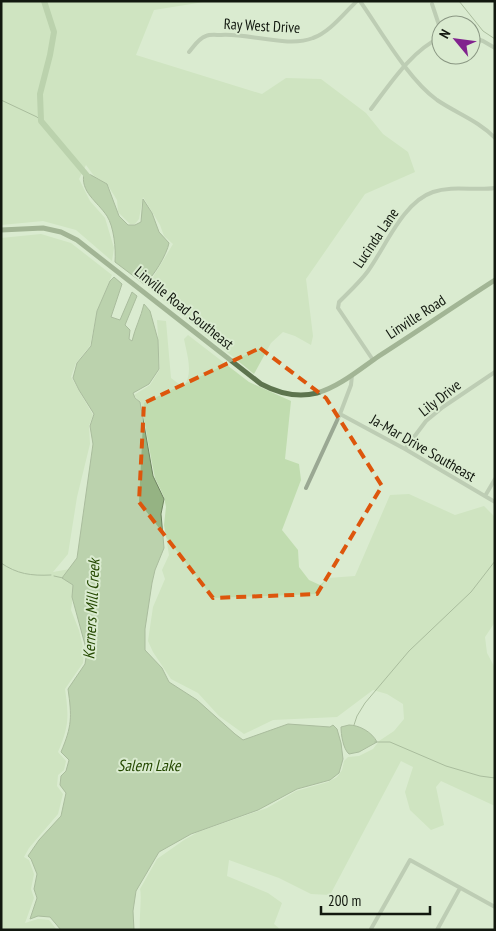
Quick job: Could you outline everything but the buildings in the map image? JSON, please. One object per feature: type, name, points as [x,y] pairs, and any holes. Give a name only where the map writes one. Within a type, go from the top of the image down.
[{"type":"main road","name":"Linville Road Southeast","points":[[1,230],[43,228],[60,232],[77,240],[254,380],[267,388],[288,394],[309,394],[330,388],[352,375]]},
{"type":"main road","name":"Linville Road","points":[[352,375],[495,280]]},
{"type":"street","name":"Ray West Drive","points":[[189,52],[201,39],[214,35],[231,34],[274,40],[311,39],[322,33],[358,1]]},
{"type":"street","points":[[358,1],[424,89],[437,100],[477,124],[495,138]]},
{"type":"street","points":[[432,4],[436,15]]},
{"type":"street","points":[[481,40],[495,48]]},
{"type":"street","points":[[371,109],[405,66],[431,42]]},
{"type":"street","name":"Lucinda Lane","points":[[373,360],[338,308],[339,302],[366,274],[403,216],[415,202],[433,192],[449,189],[482,190],[495,188]]},
{"type":"street","name":"Lily Drive","points":[[405,449],[426,421],[442,406],[495,372]]},
{"type":"street","points":[[306,488],[340,414],[352,375]]},
{"type":"street","name":"Ja-Mar Drive Southeast","points":[[340,414],[405,449],[495,502]]},
{"type":"street","points":[[484,496],[495,478]]},
{"type":"street","points":[[371,929],[410,860],[495,907]]},
{"type":"street","points":[[437,930],[460,888]]},
{"type":"highlighted area","points":[[260,348],[326,398],[382,486],[317,594],[213,598],[139,502],[144,403]]},
{"type":"shaded area","points":[[1,1],[210,1],[154,10],[136,55],[262,94],[286,78],[321,79],[366,113],[383,134],[408,152],[415,172],[365,194],[306,279],[313,336],[311,345],[283,332],[271,343],[254,374],[147,287],[173,244],[164,236],[160,225],[143,197],[139,219],[135,224],[130,224],[118,212],[117,200],[107,184],[94,176],[86,165],[79,179],[90,201],[105,218],[114,248],[112,261],[76,230],[43,221],[1,225]]},
{"type":"shaded area","points":[[41,234],[71,243],[112,275],[97,311],[90,346],[76,363],[71,377],[93,415],[89,426],[90,444],[77,497],[68,554],[53,572],[70,569],[74,589],[71,610],[79,630],[84,652],[83,663],[65,689],[67,721],[58,752],[66,761],[64,770],[58,775],[57,786],[63,794],[58,814],[29,848],[24,857],[29,860],[34,874],[31,889],[34,898],[25,923],[38,919],[49,920],[57,930],[1,930],[1,238]]},
{"type":"shaded area","points":[[157,320],[166,321],[171,378],[183,387],[189,370],[184,339],[188,335],[249,382],[291,401],[285,459],[299,464],[301,480],[282,530],[298,550],[299,567],[309,580],[320,585],[328,578],[355,576],[390,495],[409,494],[455,515],[484,506],[495,517],[495,622],[485,637],[487,653],[495,668],[495,806],[441,781],[436,787],[444,825],[431,830],[410,810],[405,792],[413,767],[401,761],[330,895],[311,894],[279,878],[229,860],[227,876],[268,893],[282,903],[274,924],[281,930],[140,930],[140,889],[157,859],[198,832],[267,808],[296,791],[328,782],[337,777],[342,770],[344,761],[348,757],[359,756],[373,749],[379,741],[394,731],[404,719],[403,704],[387,694],[373,690],[337,717],[273,720],[244,734],[219,716],[198,693],[171,679],[153,652],[148,641],[153,607],[165,579],[162,570],[169,555],[164,525],[166,507],[164,497],[155,478],[141,403],[134,395],[150,385],[160,369]]},
{"type":"water","points":[[84,173],[107,184],[119,216],[128,225],[135,225],[141,222],[143,199],[152,213],[159,232],[169,243],[159,265],[144,284],[115,262],[115,245],[111,226],[107,216],[84,186]]},
{"type":"water","name":"Salem Lake","points":[[114,277],[122,284],[111,317],[120,320],[132,292],[137,296],[125,325],[130,330],[129,339],[132,341],[144,304],[150,311],[158,340],[159,369],[149,384],[133,393],[140,402],[153,476],[164,499],[161,514],[164,548],[152,583],[145,629],[145,650],[162,668],[169,682],[197,700],[243,740],[288,724],[330,727],[333,725],[337,729],[343,759],[339,773],[330,780],[297,789],[258,810],[191,834],[159,852],[136,891],[133,911],[134,930],[61,930],[50,917],[38,916],[30,919],[37,898],[34,889],[37,874],[28,856],[39,840],[61,816],[66,793],[60,785],[61,776],[66,771],[69,760],[61,752],[70,721],[68,689],[85,664],[87,652],[72,597],[73,585],[62,578],[77,558],[93,444],[90,426],[94,414],[73,378],[77,363],[91,346],[97,311],[110,281]]},
{"type":"water","points":[[349,725],[365,730],[377,742],[359,752],[349,754],[344,745],[341,727]]},
{"type":"waterway","name":"Kerners Mill Creek","points":[[44,1],[54,32],[40,94],[41,121],[89,178]]},
{"type":"waterway","points":[[459,1],[483,31],[495,39]]},
{"type":"waterway","points":[[1,100],[37,117],[41,121]]},
{"type":"waterway","points":[[354,725],[365,703],[409,651],[471,592],[495,561]]},
{"type":"waterway","points":[[1,563],[24,574],[51,575]]},
{"type":"waterway","points":[[54,576],[63,578]]},
{"type":"waterway","points":[[375,742],[390,742],[446,766],[480,776],[495,778]]}]
